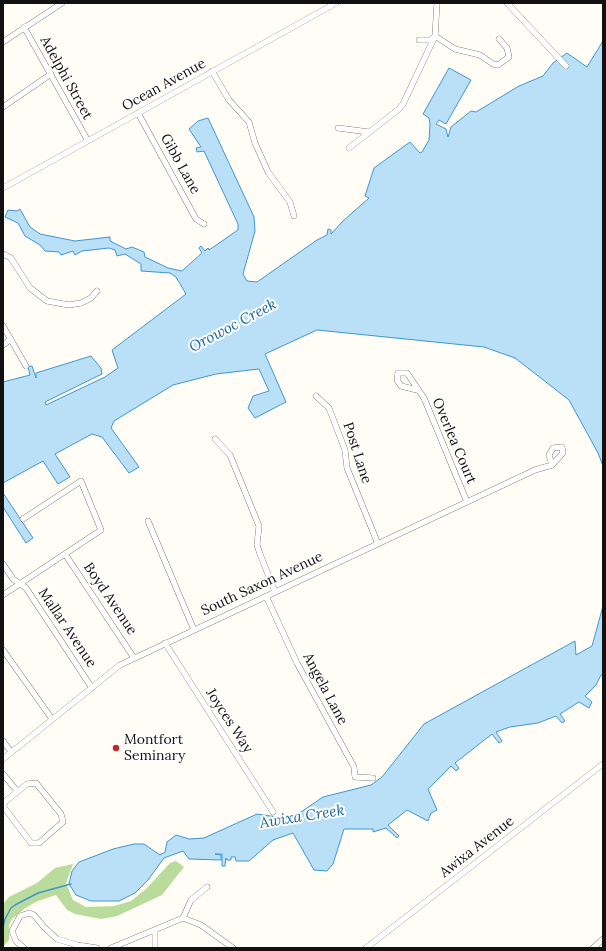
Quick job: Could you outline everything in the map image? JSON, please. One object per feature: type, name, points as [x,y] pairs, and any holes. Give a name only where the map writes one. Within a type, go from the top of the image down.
[{"type":"street","points":[[3,42],[62,3]]},
{"type":"street","name":"Ocean Avenue","points":[[3,188],[336,3]]},
{"type":"street","points":[[349,148],[399,109],[403,104],[435,36],[437,3]]},
{"type":"street","points":[[508,3],[566,66]]},
{"type":"street","name":"Adelphi Street","points":[[24,27],[88,141]]},
{"type":"street","points":[[435,36],[455,50],[480,55],[493,64],[498,65],[509,57],[507,48],[499,39]]},
{"type":"street","points":[[419,40],[431,40],[435,36]]},
{"type":"street","points":[[212,71],[229,100],[249,122],[255,143],[268,172],[290,202],[294,216]]},
{"type":"street","points":[[3,107],[51,74]]},
{"type":"street","name":"Gibb Lane","points":[[138,113],[196,219],[204,224]]},
{"type":"street","points":[[338,128],[369,132]]},
{"type":"street","points":[[3,254],[11,258],[30,288],[47,301],[58,305],[81,303],[91,298],[97,290]]},
{"type":"street","points":[[3,326],[26,366]]},
{"type":"street","points":[[3,345],[11,339]]},
{"type":"street","name":"Overlea Court","points":[[417,390],[424,398],[467,502]]},
{"type":"street","name":"Post Lane","points":[[316,396],[328,408],[345,450],[347,468],[378,544]]},
{"type":"street","points":[[215,439],[230,455],[259,526],[257,544],[275,592]]},
{"type":"street","name":"South Saxon Avenue","points":[[3,759],[120,665],[535,470],[552,466]]},
{"type":"street","points":[[3,595],[101,530],[81,480],[23,519]]},
{"type":"street","points":[[148,521],[194,630]]},
{"type":"street","name":"Boyd Avenue","points":[[65,554],[134,658]]},
{"type":"street","name":"Mallar Avenue","points":[[3,564],[13,579],[26,588],[92,688]]},
{"type":"street","name":"Angela Lane","points":[[266,596],[297,663],[354,767],[355,777],[373,778]]},
{"type":"street","name":"Joyces Way","points":[[165,643],[273,812]]},
{"type":"street","points":[[3,650],[52,719]]},
{"type":"street","points":[[3,740],[11,752]]},
{"type":"street","name":"Awixa Avenue","points":[[366,948],[603,764]]},
{"type":"street","points":[[3,774],[16,791]]},
{"type":"street","points":[[29,783],[36,783],[62,814],[63,822],[39,843],[31,843],[3,806],[6,800],[16,791],[29,783]]},
{"type":"street","points":[[111,948],[155,931],[183,918],[191,900],[207,887]]},
{"type":"street","points":[[24,948],[16,941],[12,932],[20,916],[29,912],[34,915],[44,927],[58,939],[70,944],[97,948]]},
{"type":"street","points":[[183,918],[201,925],[233,948]]},
{"type":"street","points":[[155,931],[155,948]]},
{"type":"street","points":[[593,948],[603,939]]},
{"type":"green space","points":[[176,861],[184,867],[162,895],[117,916],[101,919],[75,914],[67,910],[56,895],[38,901],[25,908],[12,919],[9,925],[9,940],[3,947],[3,904],[9,897],[37,883],[55,868],[73,864],[66,883],[73,900],[86,907],[114,906],[131,901],[146,889],[170,863]]},
{"type":"water","name":"Orowoc Creek","points":[[603,41],[603,466],[598,453],[569,400],[515,358],[484,347],[317,330],[265,354],[286,402],[255,418],[248,408],[253,396],[269,391],[259,369],[216,374],[173,385],[114,421],[111,428],[139,467],[129,473],[102,437],[92,434],[55,454],[70,477],[58,484],[43,461],[3,483],[3,382],[30,375],[28,367],[32,366],[36,378],[36,373],[91,356],[101,368],[102,374],[45,402],[46,405],[105,377],[118,368],[112,350],[186,294],[176,277],[170,273],[141,271],[141,264],[125,254],[117,256],[115,250],[109,248],[82,251],[75,255],[73,251],[61,255],[59,252],[45,251],[40,245],[25,236],[18,223],[5,217],[8,210],[17,211],[20,209],[30,227],[40,234],[75,241],[110,237],[110,241],[126,249],[132,247],[144,252],[145,257],[168,268],[182,271],[202,253],[199,248],[201,246],[205,251],[208,248],[209,250],[238,230],[238,224],[204,151],[197,152],[196,148],[201,147],[189,129],[198,121],[208,118],[254,217],[255,231],[243,274],[247,281],[257,282],[317,240],[327,235],[328,229],[331,230],[331,234],[369,198],[365,196],[374,168],[410,142],[420,153],[422,152],[429,140],[430,124],[429,118],[423,114],[449,68],[471,80],[446,124],[439,120],[436,124],[446,129],[448,137],[451,127],[471,111],[476,112],[519,86],[543,76],[553,63],[567,53],[587,67]]},
{"type":"water","points":[[3,493],[33,538],[26,543],[3,507]]},
{"type":"water","points":[[603,606],[603,675],[601,675],[596,685],[585,696],[592,702],[589,708],[579,702],[560,714],[565,721],[562,723],[556,716],[538,723],[510,727],[496,732],[502,741],[499,743],[492,734],[455,763],[459,768],[456,771],[451,766],[428,789],[437,810],[431,813],[428,821],[407,810],[388,825],[399,836],[397,838],[386,828],[373,832],[373,829],[344,829],[333,864],[327,871],[314,870],[293,833],[273,840],[249,861],[236,861],[235,857],[231,857],[231,860],[227,860],[226,858],[225,866],[222,866],[222,854],[215,854],[221,855],[221,860],[189,859],[183,851],[164,858],[148,880],[135,893],[119,901],[91,901],[76,895],[69,884],[72,871],[79,862],[113,849],[134,844],[144,844],[160,855],[165,852],[167,842],[176,835],[189,839],[204,838],[257,814],[284,818],[301,812],[323,797],[371,785],[382,777],[424,724],[575,641],[576,655],[592,646]]},
{"type":"waterway","name":"Awixa Creek","points":[[3,927],[5,919],[11,908],[15,905],[38,893],[71,884]]},
{"type":"place","name":"Montfort Seminary","points":[[116,748]]}]
